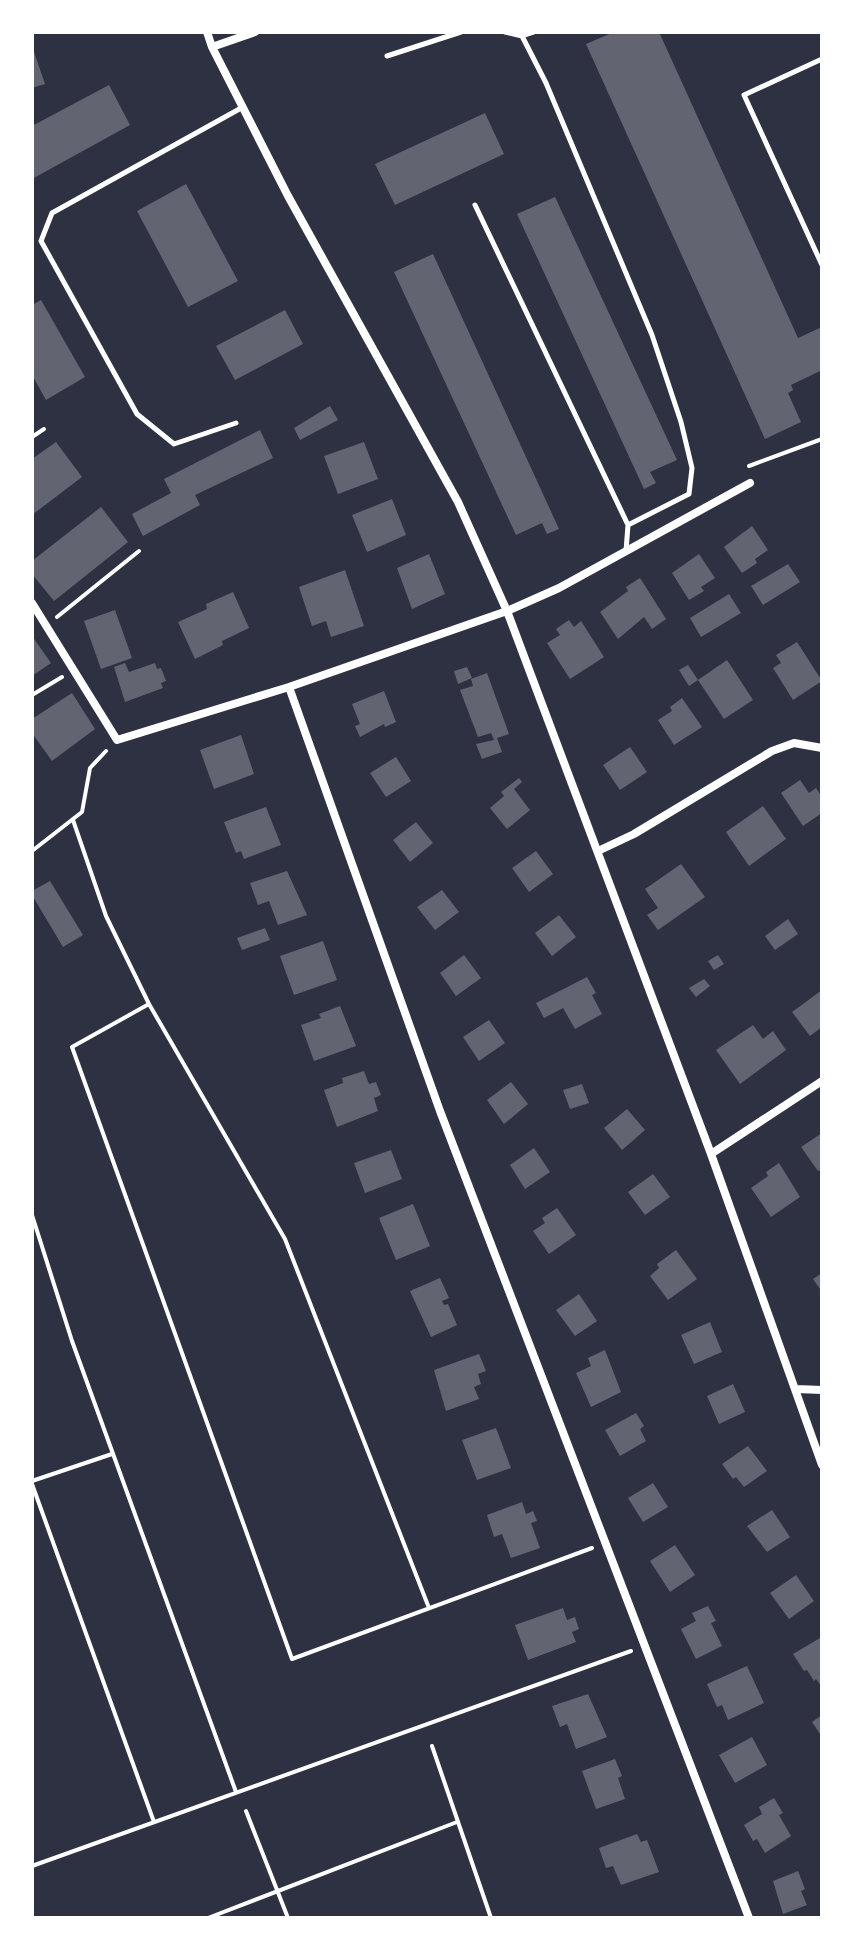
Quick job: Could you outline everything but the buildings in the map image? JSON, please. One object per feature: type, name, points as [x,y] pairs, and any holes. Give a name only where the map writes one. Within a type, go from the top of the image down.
[{"type":"street","points":[[207,32],[288,196],[458,502],[507,611],[711,1154],[822,1465]]},
{"type":"street","points":[[212,47],[255,32]]},
{"type":"street","points":[[32,603],[117,740],[289,687],[507,611],[559,588],[750,483]]},
{"type":"street","points":[[289,687],[440,1111],[749,1918]]},
{"type":"street","points":[[598,851],[634,834],[772,751],[794,743],[822,748]]},
{"type":"street","points":[[711,1154],[822,1081]]},
{"type":"street","points":[[797,1389],[822,1390]]},
{"type":"lane","points":[[387,56],[461,32]]},
{"type":"lane","points":[[505,32],[522,36],[534,32]]},
{"type":"lane","points":[[522,36],[546,83],[652,335],[681,422],[692,468],[689,494],[628,525]]},
{"type":"lane","points":[[822,59],[744,95],[822,265]]},
{"type":"lane","points":[[236,423],[174,444],[137,414],[41,241],[52,213],[243,107]]},
{"type":"lane","points":[[475,205],[628,525],[626,552]]},
{"type":"path","points":[[32,437],[44,429]]},
{"type":"path","points":[[745,468],[822,439]]},
{"type":"path","points":[[46,626],[139,551]]},
{"type":"path","points":[[32,695],[74,669]]},
{"type":"path","points":[[32,851],[82,812],[90,768],[117,740]]},
{"type":"path","points":[[73,820],[106,916],[149,1004],[285,1239],[429,1608]]},
{"type":"path","points":[[149,1004],[72,1047],[292,1659],[606,1543]]},
{"type":"path","points":[[32,1215],[72,1341],[236,1792]]},
{"type":"path","points":[[112,1454],[32,1482],[154,1822]]},
{"type":"path","points":[[32,1858],[33,1866],[645,1646]]},
{"type":"path","points":[[432,1746],[491,1918]]},
{"type":"path","points":[[246,1811],[288,1918]]},
{"type":"path","points":[[208,1918],[457,1822]]}]
